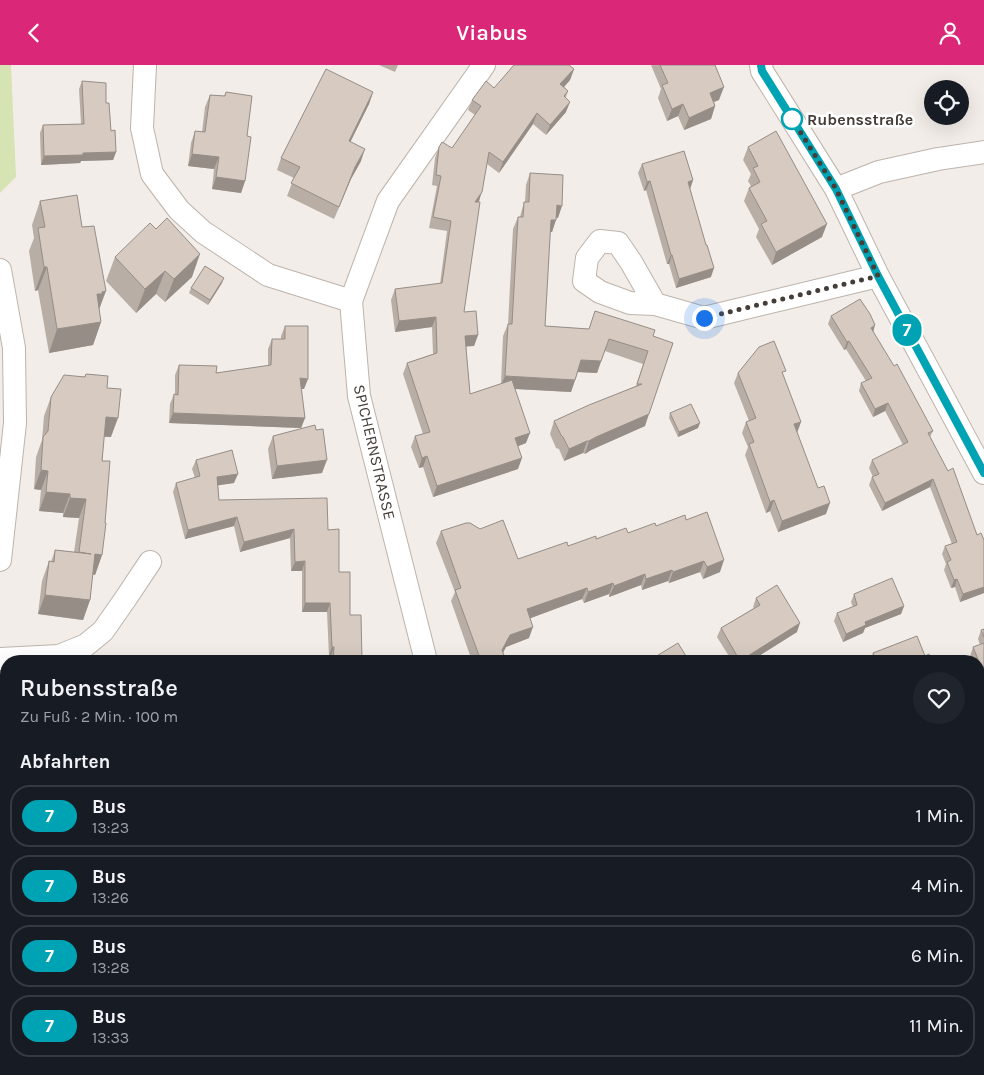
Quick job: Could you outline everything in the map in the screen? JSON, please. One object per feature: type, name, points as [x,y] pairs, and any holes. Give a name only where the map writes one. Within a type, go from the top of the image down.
[{"type":"street","points":[[145,65],[142,128],[152,174],[179,210],[203,232],[268,275],[352,301]]},
{"type":"street","name":"SPICHERNSTRASSE","points":[[424,655],[359,396],[352,301],[388,201],[484,65]]},
{"type":"street","points":[[761,65],[762,71],[836,189],[878,276],[984,473]]},
{"type":"street","points":[[836,189],[879,172],[938,159],[984,152]]},
{"type":"street","points":[[0,270],[14,348],[15,423],[0,560]]},
{"type":"street","points":[[655,304],[704,318],[878,276]]},
{"type":"street","points":[[61,655],[86,645],[103,631],[150,562]]},
{"type":"green space","points":[[0,65],[11,65],[16,177],[0,193]]},
{"type":"building","points":[[514,65],[569,65],[574,69],[560,84],[568,91],[564,96],[570,102],[550,125],[537,113],[503,162],[489,152],[482,192],[475,202],[480,202],[464,312],[476,311],[478,335],[465,336],[470,394],[512,380],[530,433],[515,438],[522,458],[437,486],[427,456],[422,458],[415,436],[430,432],[407,363],[437,353],[436,317],[399,321],[395,289],[442,283],[451,221],[433,217],[441,176],[436,175],[439,147],[442,142],[452,148],[481,106],[472,100],[486,81],[494,88]]},
{"type":"building","points":[[660,65],[715,65],[724,87],[710,93],[715,106],[689,118],[683,104],[672,109],[662,85],[668,83]]},
{"type":"building","points":[[326,69],[373,92],[349,141],[365,149],[355,167],[339,207],[291,183],[300,167],[281,158]]},
{"type":"building","points":[[82,81],[106,83],[106,103],[109,103],[111,131],[115,130],[116,152],[44,156],[43,125],[84,124]]},
{"type":"building","points":[[226,92],[252,96],[247,136],[251,137],[245,181],[216,177],[219,157],[192,154],[195,131],[205,132],[210,95],[225,96]]},
{"type":"building","points":[[776,131],[827,224],[776,252],[761,224],[767,221],[749,188],[760,182],[753,168],[758,166],[748,147]]},
{"type":"building","points":[[684,151],[693,180],[688,182],[714,268],[679,279],[650,181],[647,182],[642,164]]},
{"type":"building","points":[[530,173],[563,175],[562,206],[557,205],[556,220],[551,220],[545,326],[589,329],[595,311],[655,330],[653,336],[673,343],[649,414],[569,449],[554,421],[642,384],[637,384],[648,351],[609,339],[601,361],[581,360],[575,380],[505,376],[508,324],[512,324],[518,217],[523,217],[524,202],[529,202]]},
{"type":"building","points":[[77,195],[82,227],[94,226],[106,291],[102,292],[102,294],[97,294],[101,322],[57,329],[47,267],[44,267],[38,228],[45,227],[40,201]]},
{"type":"building","points":[[167,218],[200,254],[174,279],[165,271],[145,289],[115,257],[150,223],[156,229]]},
{"type":"building","points":[[205,266],[224,278],[210,300],[191,288]]},
{"type":"building","points":[[860,299],[875,325],[871,328],[894,366],[897,364],[933,431],[928,433],[948,471],[953,468],[977,535],[981,533],[984,540],[984,587],[963,594],[957,579],[954,580],[947,562],[951,560],[945,546],[957,542],[933,479],[885,503],[872,477],[879,474],[872,460],[908,442],[888,403],[875,409],[861,383],[872,378],[831,316]]},
{"type":"building","points":[[285,326],[308,326],[308,379],[300,378],[305,418],[173,413],[174,394],[178,395],[179,365],[217,366],[216,373],[271,365],[272,339],[285,339]]},
{"type":"building","points":[[774,341],[786,371],[782,372],[801,422],[794,424],[818,488],[824,486],[830,503],[782,521],[774,500],[770,502],[749,444],[754,442],[746,422],[756,418],[738,373],[759,347]]},
{"type":"building","points":[[86,374],[108,376],[107,388],[121,389],[118,418],[106,417],[102,461],[110,461],[106,523],[102,555],[95,554],[90,600],[45,595],[49,561],[54,562],[55,550],[91,554],[79,552],[86,499],[70,498],[70,494],[46,492],[48,471],[41,470],[43,437],[48,431],[51,397],[64,375],[85,377]]},
{"type":"building","points":[[691,404],[700,423],[679,432],[670,413]]},
{"type":"building","points":[[315,425],[316,430],[323,429],[327,460],[277,466],[273,436]]},
{"type":"building","points":[[232,450],[238,474],[217,477],[219,500],[327,498],[328,530],[339,529],[339,572],[350,572],[350,615],[361,615],[362,655],[333,655],[330,603],[305,603],[305,561],[295,562],[294,529],[244,542],[237,517],[188,530],[176,483],[200,476],[196,460]]},
{"type":"building","points":[[707,512],[724,560],[707,567],[704,561],[646,579],[645,574],[614,586],[613,583],[588,592],[587,588],[527,609],[533,627],[510,635],[502,650],[504,655],[479,655],[455,590],[461,588],[441,531],[466,523],[470,523],[480,529],[503,520],[518,559],[567,542],[568,546],[596,536],[596,539],[626,528],[628,533],[655,523],[656,526],[685,515],[686,520]]},
{"type":"building","points":[[892,578],[904,606],[865,622],[866,625],[846,634],[837,613],[857,605],[854,594]]},
{"type":"building","points":[[777,585],[800,623],[749,655],[737,655],[721,628],[760,605],[756,598]]},
{"type":"building","points":[[917,636],[925,655],[874,655],[873,653]]},
{"type":"building","points":[[678,643],[685,655],[658,655]]},
{"type":"building","points":[[984,643],[984,655],[976,655],[973,647]]},
{"type":"bus line","name":"7","points":[[761,65],[762,71],[836,189],[878,276],[984,473]]},
{"type":"place","name":"Rubensstraße","points":[[792,119]]},
{"type":"route","points":[[704,318],[878,276],[836,189],[789,114],[792,119]]}]
